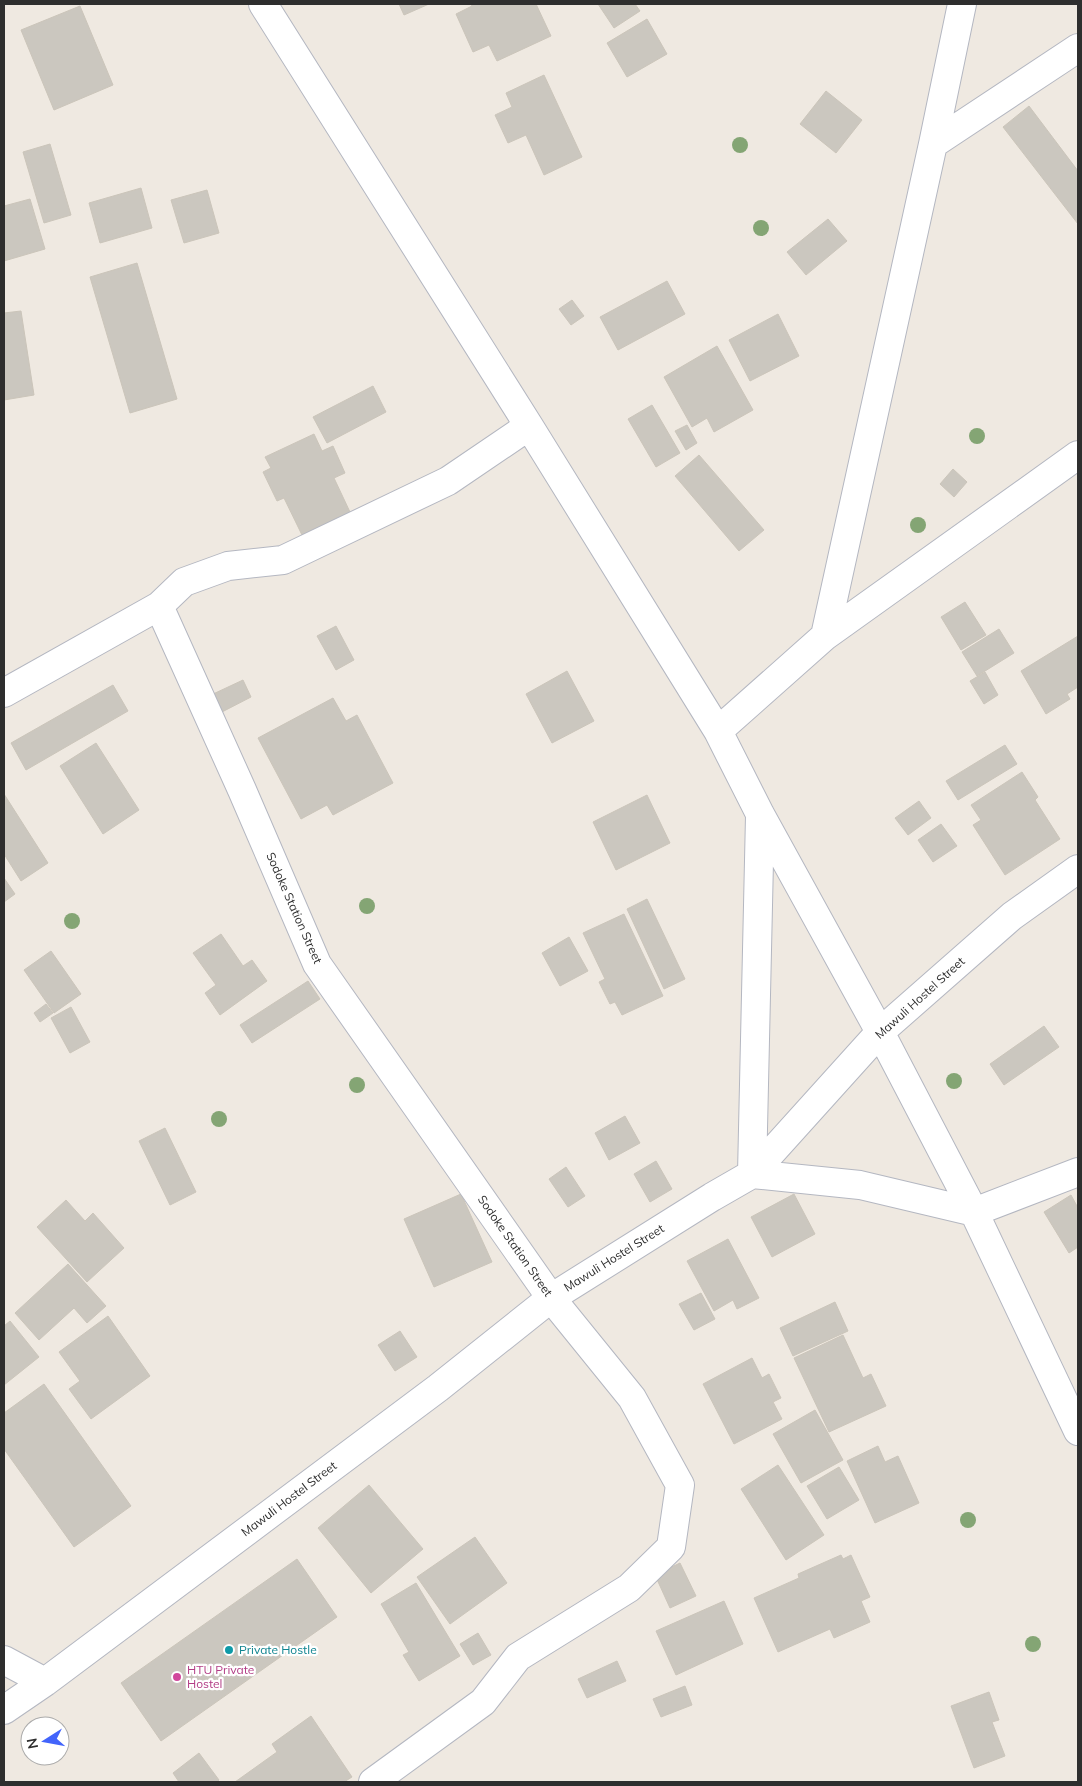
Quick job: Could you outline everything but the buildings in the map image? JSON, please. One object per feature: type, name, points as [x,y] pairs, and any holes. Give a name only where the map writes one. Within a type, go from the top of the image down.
[{"type":"street","points":[[263,4],[529,426],[718,731],[760,814],[880,1032],[974,1212],[1078,1431]]},
{"type":"street","points":[[824,636],[934,144],[962,4]]},
{"type":"street","points":[[934,144],[1078,48]]},
{"type":"street","points":[[4,693],[160,606],[184,582],[228,566],[283,560],[448,481],[529,426]]},
{"type":"street","points":[[718,731],[824,636],[1078,455]]},
{"type":"street","name":"Sodoke Station Street","points":[[160,606],[317,964],[551,1298],[632,1398],[680,1485],[671,1548],[629,1588],[518,1657],[483,1702],[373,1782]]},
{"type":"street","points":[[760,814],[752,1174],[860,1185],[974,1212],[1078,1172]]},
{"type":"street","name":"Mawuli Hostel Street","points":[[4,1710],[45,1682],[438,1388],[551,1298],[752,1174],[880,1032],[1012,916],[1078,869]]},
{"type":"street","points":[[4,1660],[45,1682]]},
{"type":"place","name":"Private Hostle","points":[[229,1650]]},
{"type":"place","name":"HTU Private Hostel","points":[[177,1677]]}]
